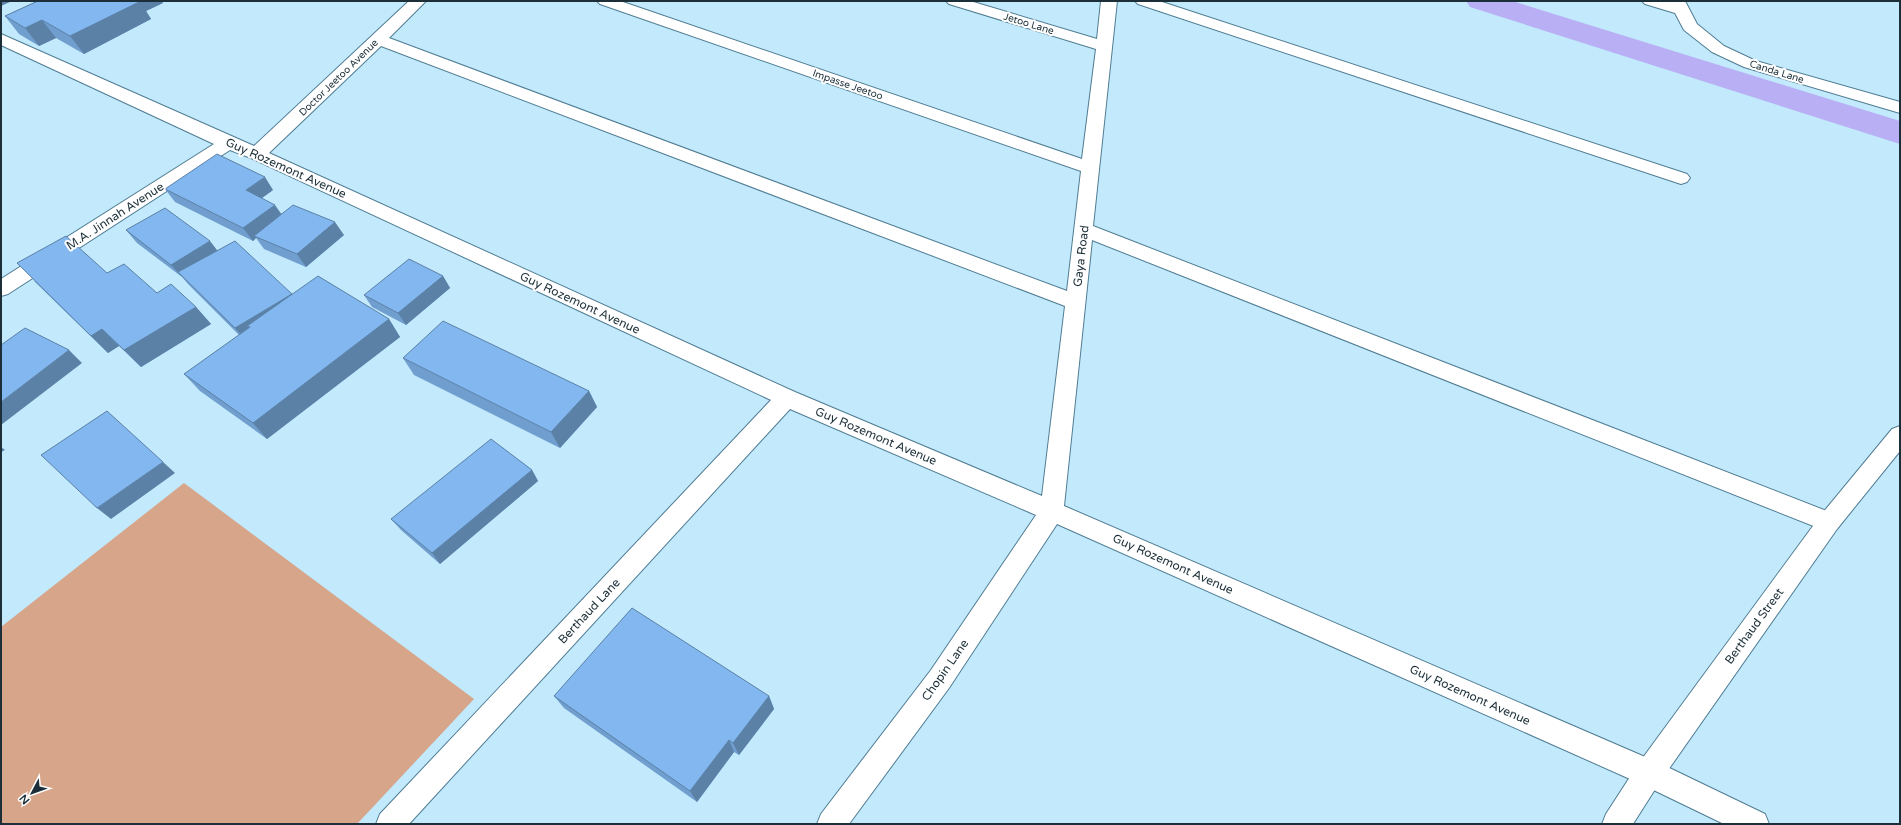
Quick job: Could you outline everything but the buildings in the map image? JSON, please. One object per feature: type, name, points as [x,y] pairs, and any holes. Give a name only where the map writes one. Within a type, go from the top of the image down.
[{"type":"street","name":"Doctor Jeetoo Avenue","points":[[257,154],[418,1]]},
{"type":"street","name":"Impasse Jeetoo","points":[[605,1],[1090,168]]},
{"type":"street","name":"Jetoo Lane","points":[[954,1],[1104,46]]},
{"type":"street","name":"Gaya Road","points":[[1052,511],[1109,1]]},
{"type":"street","points":[[1143,1],[1681,178]]},
{"type":"street","points":[[1650,1],[1679,5]]},
{"type":"street","name":"Canda Lane","points":[[1679,5],[1690,27],[1718,48],[1750,64],[1900,108]]},
{"type":"street","name":"Guy Rozemont Avenue","points":[[1,39],[228,143],[257,154],[787,398],[1052,511],[1649,773],[1755,824]]},
{"type":"street","points":[[378,39],[1075,302]]},
{"type":"street","name":"M.A. Jinnah Avenue","points":[[1,289],[228,143]]},
{"type":"street","points":[[1084,230],[1829,522]]},
{"type":"street","name":"Berthaud Lane","points":[[396,822],[787,398]]},
{"type":"street","name":"Berthaud Street","points":[[1616,824],[1649,773],[1829,522],[1900,435]]},
{"type":"street","name":"Chopin Lane","points":[[832,824],[940,679],[1052,511]]},
{"type":"shaded area","points":[[184,483],[474,699],[357,824],[1,824],[1,627]]},
{"type":"waterway","points":[[1481,1],[1900,133]]}]
